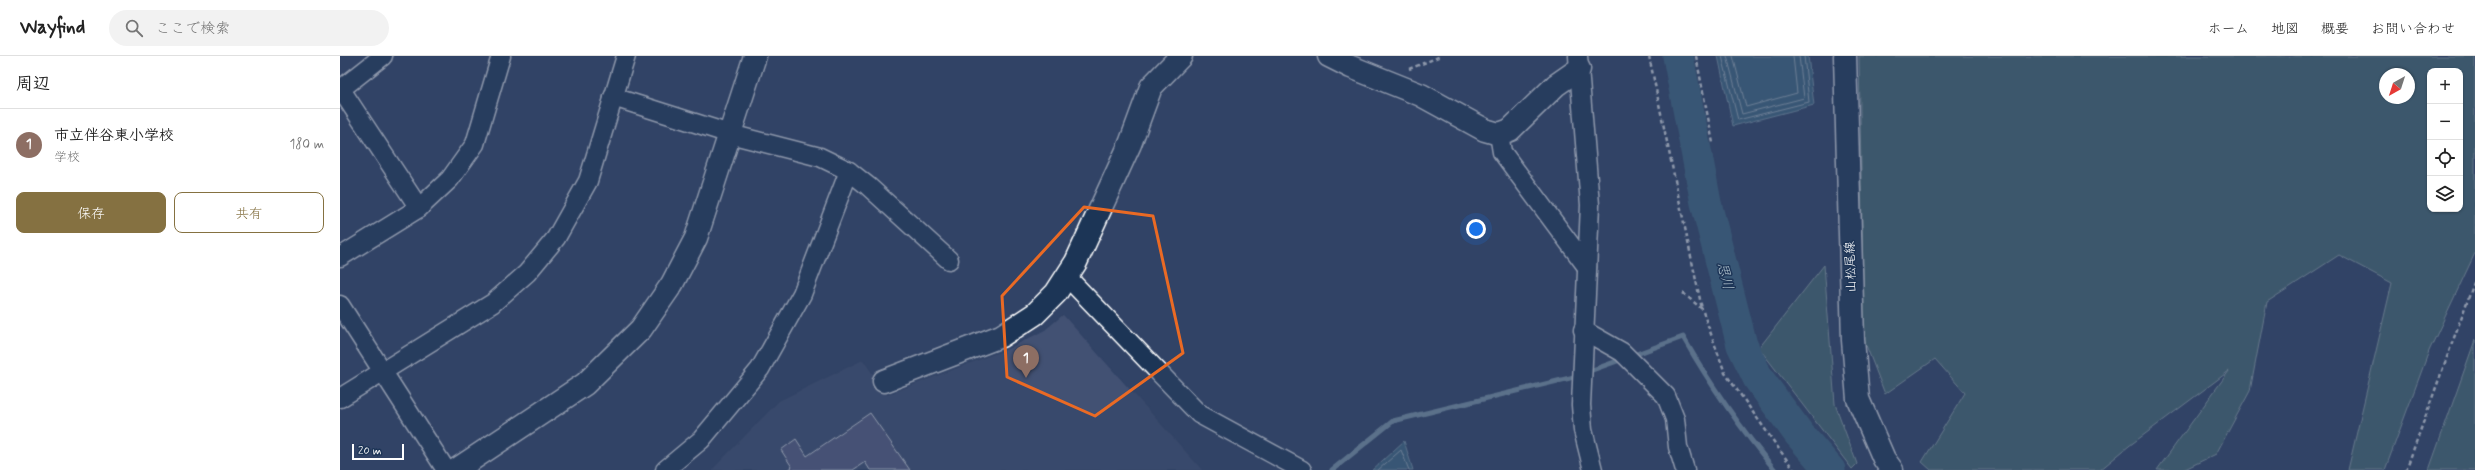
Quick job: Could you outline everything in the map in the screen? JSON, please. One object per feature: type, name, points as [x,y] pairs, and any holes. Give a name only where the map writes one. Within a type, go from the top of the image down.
[{"type":"street","points":[[383,56],[340,89],[419,208]]},
{"type":"street","points":[[340,257],[419,208],[450,179],[475,144],[501,56]]},
{"type":"street","points":[[340,398],[493,302],[527,273],[556,238],[588,181],[626,56]]},
{"type":"street","points":[[456,470],[585,384],[640,329],[672,284],[696,238],[755,56]]},
{"type":"street","points":[[884,382],[980,345],[1012,330],[1046,304],[1068,278],[1130,144],[1151,87],[1181,56]]},
{"type":"street","points":[[1328,56],[1392,84],[1422,95],[1485,130],[1499,134],[1510,130],[1579,62]]},
{"type":"street","name":"山松尾線","points":[[1844,56],[1853,340],[1858,399],[1884,459],[1892,470]]},
{"type":"street","points":[[1579,62],[1590,205],[1582,361],[1583,430],[1593,470]]},
{"type":"street","points":[[613,97],[730,134],[820,157],[849,171],[949,260]]},
{"type":"street","points":[[1499,134],[1502,152],[1587,267]]},
{"type":"street","points":[[665,470],[701,440],[760,368],[802,294],[849,171]]},
{"type":"street","points":[[1068,278],[1199,414],[1302,470]]},
{"type":"street","points":[[340,305],[446,470]]},
{"type":"street","points":[[1583,330],[1628,358],[1666,396],[1675,419],[1678,448],[1685,470]]},
{"type":"path","points":[[1392,84],[1399,75],[1412,66],[1441,56]]},
{"type":"path","points":[[1649,56],[1702,309],[1725,373],[1794,470]]},
{"type":"path","points":[[1696,56],[1714,143]]},
{"type":"path","points":[[2406,470],[2475,280]]},
{"type":"path","points":[[1683,292],[1702,309]]},
{"type":"highlighted area","points":[[1084,207],[1153,216],[1183,353],[1095,416],[1007,377],[1002,296]]},
{"type":"shaded area","points":[[1063,315],[1202,470],[712,470],[779,401],[863,360],[887,395],[1010,348],[1045,330]]},
{"type":"green space","points":[[1859,56],[2475,56],[2475,253],[2429,351],[2385,470],[2348,470],[2392,283],[2339,255],[2267,302],[2250,391],[2216,454],[2183,470],[2157,470],[2229,371],[2129,446],[2100,470],[1931,470],[1922,462],[1965,393],[1935,359],[1885,394],[1864,340]]},
{"type":"green space","points":[[1824,265],[1835,404],[1857,464],[1852,469],[1759,348]]},
{"type":"green space","points":[[2475,340],[2475,470],[2429,470]]},
{"type":"water","points":[[1718,56],[1808,56],[1814,105],[1733,126]]},
{"type":"water","points":[[1404,441],[1413,470],[1372,470]]},
{"type":"building","points":[[870,413],[910,470],[870,470],[865,462],[853,470],[788,470],[792,467],[781,450],[796,439],[807,456]]},
{"type":"waterway","name":"思川","points":[[1678,56],[1706,203],[1742,345],[1758,378],[1799,434],[1830,470]]},
{"type":"waterway","points":[[1631,356],[1683,337],[1726,405],[1775,470]]},
{"type":"waterway","points":[[1332,470],[1393,421],[1570,378],[1623,359]]},
{"type":"place","name":"市立伴谷東小学校","points":[[1026,378]]}]
